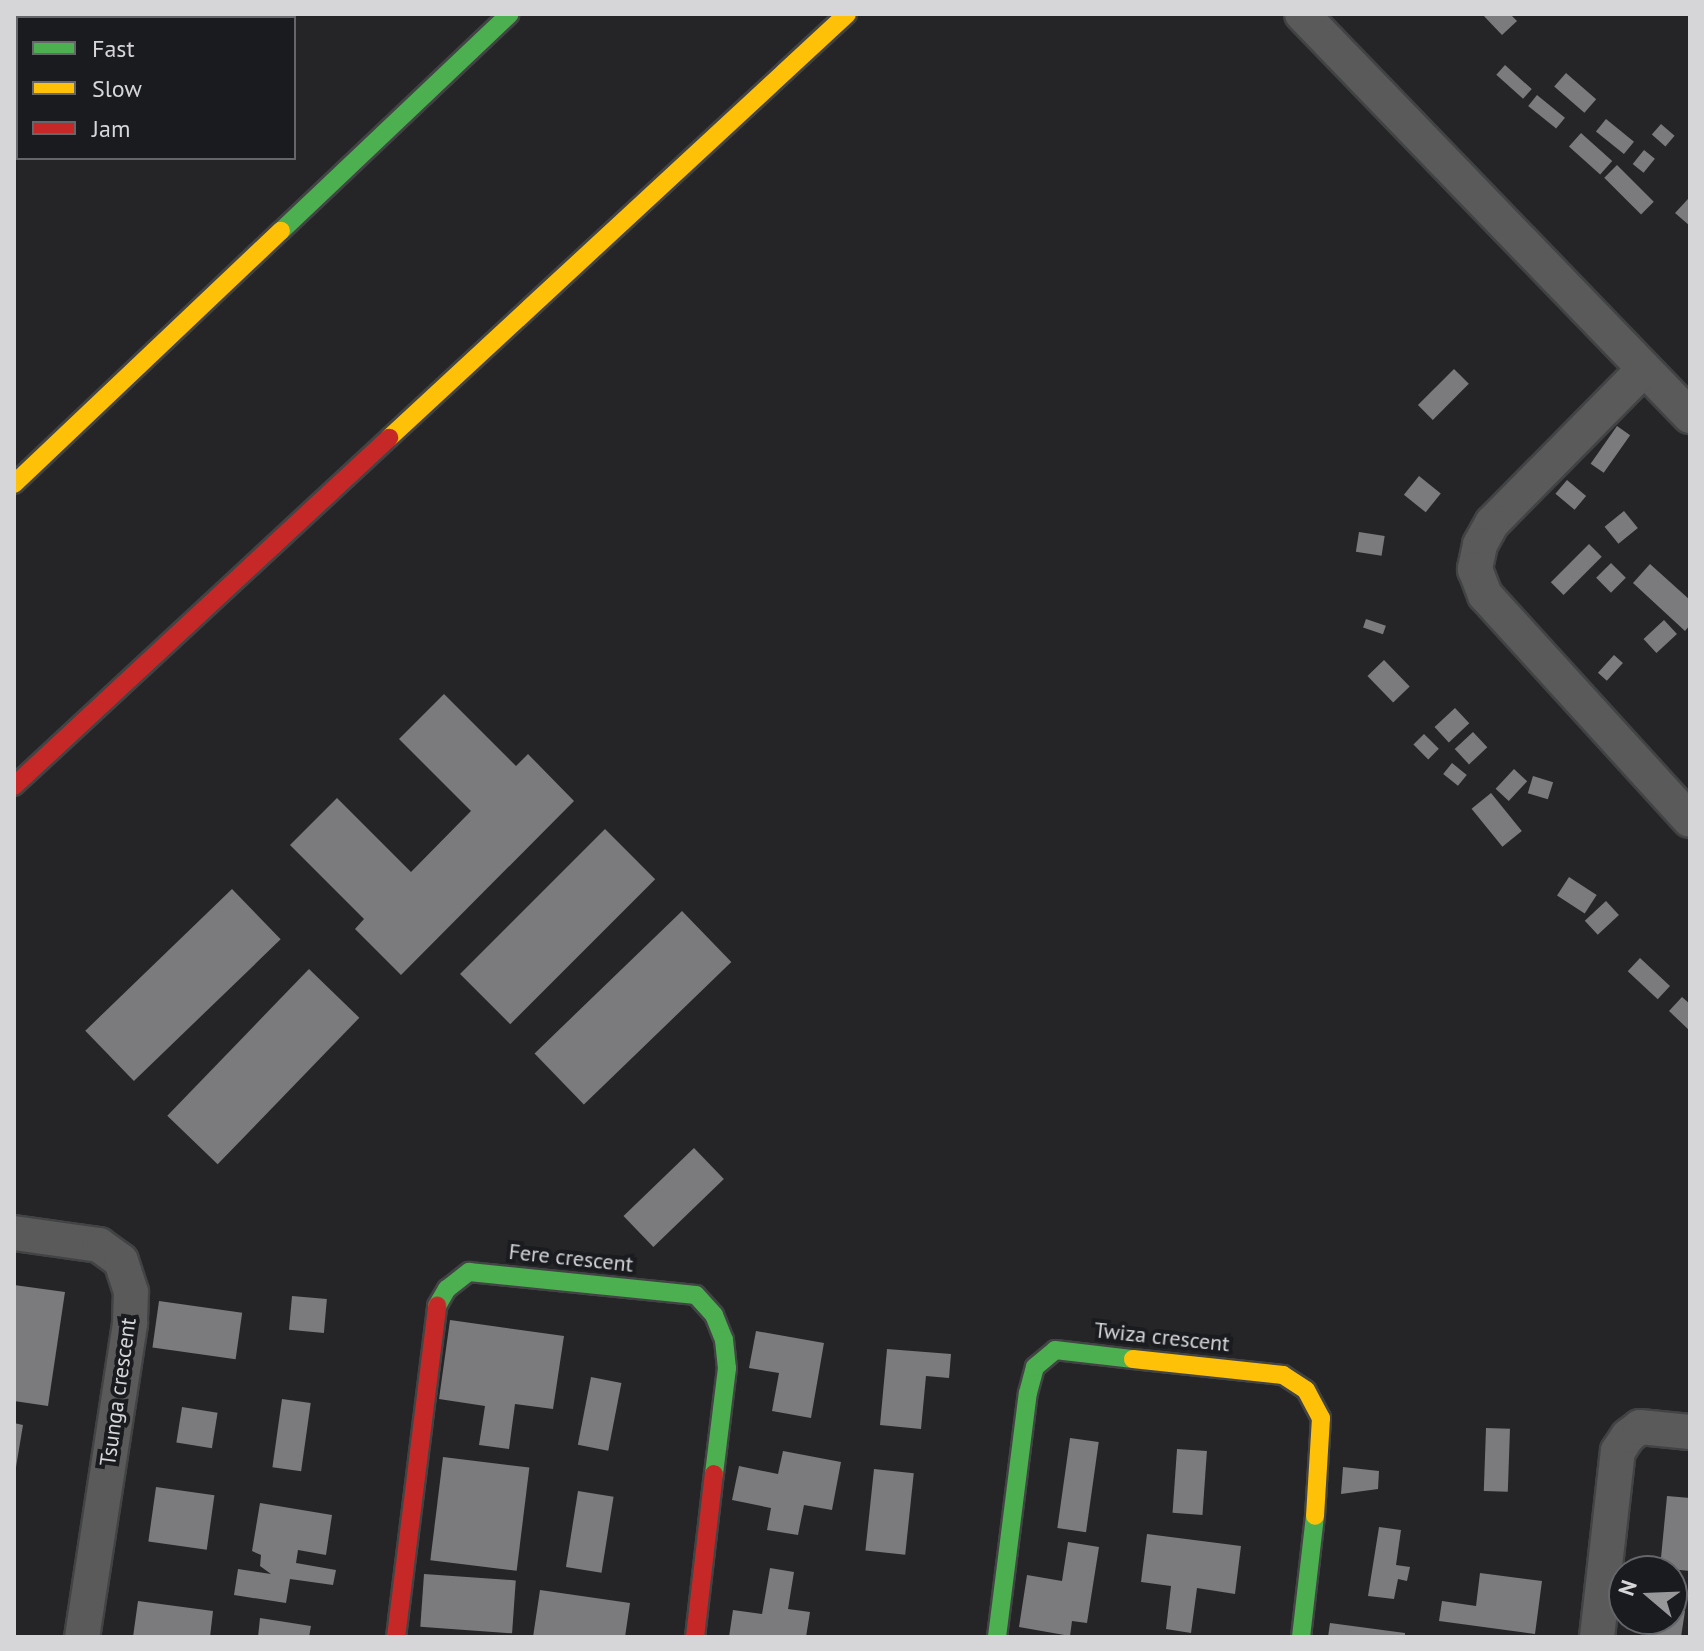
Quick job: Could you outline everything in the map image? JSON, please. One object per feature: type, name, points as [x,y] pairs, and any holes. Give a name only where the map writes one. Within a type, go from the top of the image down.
[{"type":"street","points":[[14,484],[510,14]]},
{"type":"street","points":[[14,786],[847,14]]},
{"type":"street","points":[[1302,14],[1690,416]]},
{"type":"street","points":[[1644,369],[1492,523],[1480,545],[1475,569],[1485,595],[1690,820]]},
{"type":"street","name":"Tsunga crescent","points":[[14,1233],[99,1245],[121,1261],[131,1292],[130,1324],[82,1637]]},
{"type":"street","name":"Fere crescent","points":[[396,1637],[436,1307],[447,1289],[469,1272],[696,1295],[714,1315],[724,1340],[727,1368],[695,1637]]},
{"type":"street","name":"Twiza crescent","points":[[997,1637],[1028,1393],[1035,1367],[1055,1350],[1283,1375],[1306,1390],[1321,1418],[1320,1474],[1301,1637]]},
{"type":"street","points":[[1597,1637],[1618,1451],[1628,1436],[1640,1427],[1690,1432]]},
{"type":"building","points":[[1482,14],[1510,14],[1517,21],[1502,35]]},
{"type":"building","points":[[1505,65],[1532,89],[1523,99],[1496,75]]},
{"type":"building","points":[[1566,73],[1596,99],[1584,113],[1554,87]]},
{"type":"building","points":[[1537,95],[1565,118],[1556,129],[1528,106]]},
{"type":"building","points":[[1606,119],[1634,142],[1624,154],[1596,131]]},
{"type":"building","points":[[1661,124],[1675,136],[1665,146],[1652,135]]},
{"type":"building","points":[[1581,133],[1612,161],[1600,174],[1569,146]]},
{"type":"building","points":[[1644,150],[1655,159],[1644,173],[1633,164]]},
{"type":"building","points":[[1617,165],[1654,202],[1641,214],[1604,178]]},
{"type":"building","points":[[1688,199],[1690,201],[1690,226],[1675,213]]},
{"type":"building","points":[[1454,369],[1469,384],[1433,420],[1418,405]]},
{"type":"building","points":[[1617,426],[1630,435],[1604,473],[1591,464]]},
{"type":"building","points":[[1419,476],[1441,494],[1426,512],[1404,495]]},
{"type":"building","points":[[1567,480],[1586,496],[1575,510],[1555,494]]},
{"type":"building","points":[[1624,511],[1638,528],[1618,544],[1605,527]]},
{"type":"building","points":[[1359,532],[1385,536],[1382,556],[1356,552]]},
{"type":"building","points":[[1589,544],[1602,557],[1564,595],[1551,582]]},
{"type":"building","points":[[1611,563],[1626,578],[1611,593],[1596,578]]},
{"type":"building","points":[[1650,564],[1690,600],[1690,625],[1685,631],[1633,583]]},
{"type":"building","points":[[1366,619],[1386,626],[1383,634],[1363,628]]},
{"type":"building","points":[[1664,620],[1677,634],[1656,653],[1644,639]]},
{"type":"building","points":[[1614,655],[1623,663],[1607,681],[1598,673]]},
{"type":"building","points":[[1384,660],[1410,687],[1393,703],[1367,676]]},
{"type":"building","points":[[444,694],[516,766],[528,754],[574,801],[401,975],[355,929],[364,919],[290,845],[337,798],[411,872],[471,811],[399,739]]},
{"type":"building","points":[[1455,708],[1469,723],[1449,742],[1435,727]]},
{"type":"building","points":[[1473,732],[1487,747],[1469,764],[1455,749]]},
{"type":"building","points":[[1424,734],[1439,749],[1428,759],[1413,745]]},
{"type":"building","points":[[1452,763],[1467,775],[1458,786],[1443,774]]},
{"type":"building","points":[[1514,769],[1527,781],[1509,801],[1496,789]]},
{"type":"building","points":[[1533,776],[1553,782],[1548,799],[1528,793]]},
{"type":"building","points":[[1491,793],[1522,831],[1502,847],[1472,809]]},
{"type":"building","points":[[605,829],[655,879],[510,1024],[460,974]]},
{"type":"building","points":[[1569,877],[1597,895],[1585,913],[1557,895]]},
{"type":"building","points":[[232,889],[281,939],[134,1081],[85,1031]]},
{"type":"building","points":[[1606,901],[1619,915],[1598,935],[1585,921]]},
{"type":"building","points":[[682,911],[731,962],[584,1104],[535,1053]]},
{"type":"building","points":[[1640,958],[1670,986],[1658,999],[1628,971]]},
{"type":"building","points":[[309,969],[359,1018],[218,1164],[167,1116]]},
{"type":"building","points":[[1682,997],[1690,1004],[1690,1031],[1669,1011]]},
{"type":"building","points":[[694,1148],[724,1179],[653,1247],[624,1216]]},
{"type":"building","points":[[14,1285],[65,1292],[48,1406],[14,1401]]},
{"type":"building","points":[[292,1296],[327,1299],[324,1333],[289,1330]]},
{"type":"building","points":[[159,1301],[242,1313],[236,1359],[152,1348]]},
{"type":"building","points":[[450,1320],[564,1336],[553,1409],[515,1404],[509,1449],[479,1445],[485,1406],[439,1399]]},
{"type":"building","points":[[756,1331],[824,1343],[811,1418],[772,1411],[779,1373],[749,1368]]},
{"type":"building","points":[[887,1349],[951,1354],[949,1378],[926,1376],[921,1429],[880,1425]]},
{"type":"building","points":[[591,1377],[621,1383],[608,1451],[578,1445]]},
{"type":"building","points":[[282,1399],[311,1403],[301,1471],[272,1467]]},
{"type":"building","points":[[182,1407],[218,1413],[212,1448],[176,1443]]},
{"type":"building","points":[[14,1423],[23,1425],[16,1467],[14,1467]]},
{"type":"building","points":[[1486,1428],[1510,1429],[1508,1492],[1484,1491]]},
{"type":"building","points":[[1070,1438],[1099,1442],[1086,1532],[1057,1528]]},
{"type":"building","points":[[1177,1449],[1207,1451],[1202,1515],[1173,1513]]},
{"type":"building","points":[[783,1451],[841,1462],[832,1510],[804,1505],[798,1535],[767,1530],[771,1508],[732,1500],[739,1466],[778,1474]]},
{"type":"building","points":[[443,1457],[529,1468],[517,1571],[430,1560]]},
{"type":"building","points":[[1343,1467],[1379,1471],[1378,1489],[1341,1494]]},
{"type":"building","points":[[874,1469],[914,1473],[905,1555],[865,1551]]},
{"type":"building","points":[[156,1487],[214,1495],[207,1550],[148,1541]]},
{"type":"building","points":[[578,1491],[614,1497],[602,1573],[566,1567]]},
{"type":"building","points":[[1667,1496],[1690,1498],[1690,1571],[1688,1555],[1661,1555]]},
{"type":"building","points":[[260,1503],[332,1515],[326,1555],[298,1550],[296,1563],[336,1570],[333,1585],[290,1579],[286,1603],[234,1595],[238,1569],[271,1574],[260,1566],[261,1555],[252,1551]]},
{"type":"building","points":[[1379,1527],[1401,1530],[1396,1565],[1410,1567],[1407,1581],[1398,1579],[1394,1599],[1368,1596]]},
{"type":"building","points":[[1147,1534],[1241,1546],[1235,1594],[1197,1588],[1191,1633],[1166,1629],[1171,1586],[1141,1582]]},
{"type":"building","points":[[1068,1542],[1099,1547],[1087,1623],[1072,1621],[1070,1636],[1019,1627],[1027,1575],[1062,1581]]},
{"type":"building","points":[[770,1568],[794,1572],[788,1609],[810,1612],[806,1637],[729,1637],[733,1610],[762,1614]]},
{"type":"building","points":[[1480,1573],[1542,1581],[1535,1634],[1439,1621],[1442,1601],[1476,1606]]},
{"type":"building","points":[[424,1574],[516,1580],[512,1633],[420,1627]]},
{"type":"building","points":[[540,1590],[630,1603],[625,1637],[533,1637]]},
{"type":"building","points":[[138,1601],[213,1611],[210,1637],[133,1637]]},
{"type":"building","points":[[260,1618],[311,1626],[309,1637],[258,1637]]},
{"type":"building","points":[[1330,1623],[1405,1633],[1405,1637],[1328,1637]]},
{"type":"building","points":[[1653,1635],[1681,1635],[1681,1637]]},
{"type":"traffic: fast","points":[[281,231],[510,14]]},
{"type":"traffic: fast","points":[[437,1306],[447,1289],[469,1272],[696,1295],[714,1315],[724,1340],[727,1368],[714,1474]]},
{"type":"traffic: fast","points":[[997,1637],[1028,1393],[1035,1367],[1055,1350],[1133,1359]]},
{"type":"traffic: fast","points":[[1301,1637],[1315,1516]]},
{"type":"traffic: slow","points":[[389,438],[847,14]]},
{"type":"traffic: slow","points":[[14,484],[281,231]]},
{"type":"traffic: slow","points":[[1133,1359],[1283,1375],[1306,1390],[1321,1418],[1315,1516]]},
{"type":"traffic: jam","points":[[14,786],[389,438]]},
{"type":"traffic: jam","points":[[396,1637],[437,1306]]},
{"type":"traffic: jam","points":[[695,1637],[714,1474]]}]
